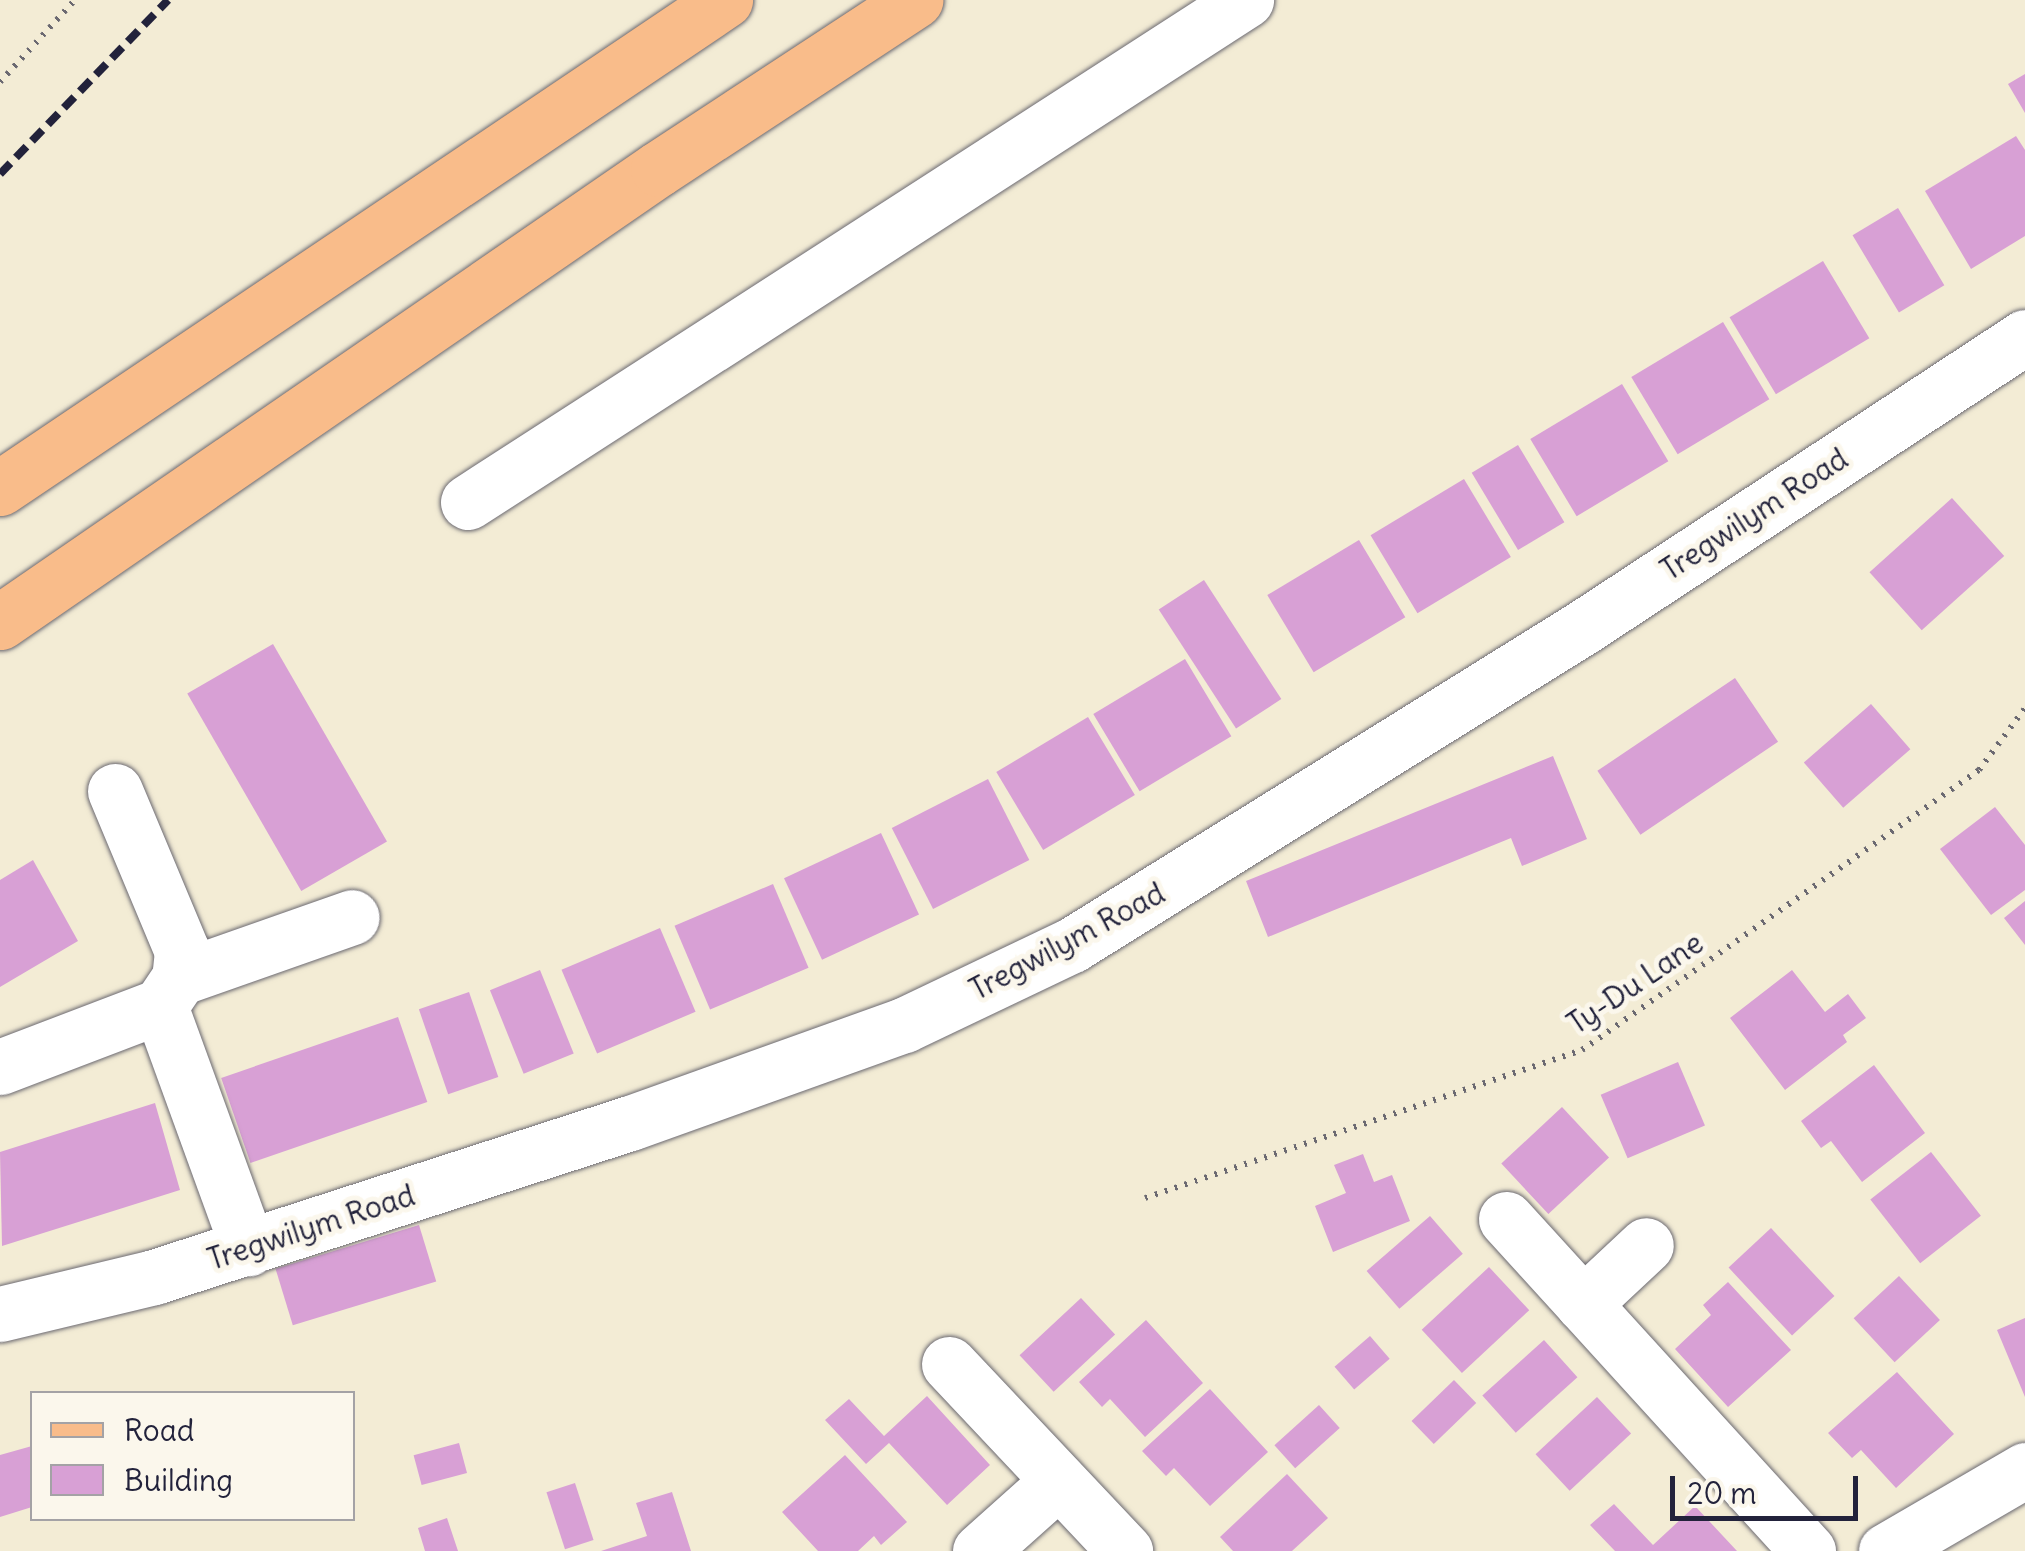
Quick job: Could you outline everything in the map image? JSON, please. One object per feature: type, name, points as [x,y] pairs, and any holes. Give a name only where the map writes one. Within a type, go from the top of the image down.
[{"type":"main road","points":[[0,488],[725,0]]},
{"type":"main road","points":[[746,115],[916,0]]},
{"type":"main road","points":[[0,622],[658,169],[928,0]]},
{"type":"street","points":[[468,502],[1246,0]]},
{"type":"street","name":"Tregwilym Road","points":[[0,1314],[248,1248],[904,1025],[1072,945],[1585,626],[2025,337]]},
{"type":"street","points":[[115,791],[182,951],[170,992],[248,1248]]},
{"type":"street","points":[[0,1067],[352,917]]},
{"type":"street","points":[[1506,1219],[1808,1551]]},
{"type":"street","points":[[1583,1304],[1646,1245]]},
{"type":"street","points":[[949,1364],[1056,1483],[1125,1551]]},
{"type":"street","points":[[1886,1551],[2025,1470]]},
{"type":"street","points":[[980,1551],[1056,1483]]},
{"type":"path","points":[[0,82],[75,0]]},
{"type":"path","name":"Ty-Du Lane","points":[[1145,1198],[1582,1050],[1979,770],[2025,708]]},
{"type":"building","points":[[2025,74],[2025,113],[2008,84]]},
{"type":"building","points":[[2016,136],[2025,150],[2025,236],[1971,269],[1925,191]]},
{"type":"building","points":[[1898,208],[1944,285],[1899,312],[1853,235]]},
{"type":"building","points":[[1823,261],[1869,338],[1776,394],[1730,317]]},
{"type":"building","points":[[1723,322],[1769,399],[1678,454],[1631,377]]},
{"type":"building","points":[[1622,384],[1668,461],[1577,516],[1530,439]]},
{"type":"building","points":[[1518,445],[1564,522],[1518,550],[1472,473]]},
{"type":"building","points":[[1464,479],[1511,557],[1417,613],[1371,535]]},
{"type":"building","points":[[1952,498],[2004,556],[1922,630],[1870,572]]},
{"type":"building","points":[[1359,540],[1405,617],[1314,672],[1267,595]]},
{"type":"building","points":[[1204,580],[1281,699],[1236,729],[1159,609]]},
{"type":"building","points":[[273,644],[387,841],[301,891],[187,694]]},
{"type":"building","points":[[1185,659],[1231,736],[1140,791],[1093,714]]},
{"type":"building","points":[[1735,678],[1778,742],[1640,835],[1597,771]]},
{"type":"building","points":[[1871,704],[1910,749],[1843,808],[1804,762]]},
{"type":"building","points":[[1088,717],[1135,795],[1043,850],[996,772]]},
{"type":"building","points":[[1553,756],[1587,839],[1522,866],[1511,838],[1268,937],[1246,881]]},
{"type":"building","points":[[988,779],[1029,860],[933,909],[892,828]]},
{"type":"building","points":[[1995,807],[2025,845],[2025,890],[1991,915],[1940,849]]},
{"type":"building","points":[[881,833],[919,915],[822,960],[784,878]]},
{"type":"building","points":[[33,860],[78,941],[0,987],[0,880]]},
{"type":"building","points":[[773,884],[809,968],[710,1010],[675,926]]},
{"type":"building","points":[[2025,901],[2025,945],[2004,918]]},
{"type":"building","points":[[660,928],[696,1012],[597,1054],[562,970]]},
{"type":"building","points":[[540,970],[574,1053],[524,1074],[490,990]]},
{"type":"building","points":[[1792,970],[1825,1012],[1848,994],[1866,1018],[1843,1035],[1847,1042],[1785,1090],[1730,1018]]},
{"type":"building","points":[[469,992],[498,1077],[448,1094],[419,1009]]},
{"type":"building","points":[[398,1017],[427,1102],[250,1163],[221,1078]]},
{"type":"building","points":[[1678,1062],[1705,1126],[1628,1158],[1601,1095]]},
{"type":"building","points":[[1874,1065],[1925,1133],[1862,1182],[1831,1141],[1821,1148],[1801,1121]]},
{"type":"building","points":[[155,1103],[180,1190],[2,1246],[0,1152]]},
{"type":"building","points":[[1562,1107],[1609,1157],[1548,1214],[1501,1164]]},
{"type":"building","points":[[1931,1152],[1981,1216],[1920,1263],[1870,1199]]},
{"type":"building","points":[[1363,1154],[1374,1182],[1392,1175],[1410,1221],[1333,1252],[1315,1206],[1346,1193],[1334,1165]]},
{"type":"building","points":[[1430,1216],[1463,1254],[1399,1309],[1367,1271]]},
{"type":"building","points":[[419,1225],[436,1281],[293,1325],[276,1269]]},
{"type":"building","points":[[1771,1228],[1834,1296],[1792,1336],[1729,1268]]},
{"type":"building","points":[[1489,1267],[1529,1310],[1462,1373],[1422,1330]]},
{"type":"building","points":[[1899,1276],[1940,1320],[1895,1362],[1854,1318]]},
{"type":"building","points":[[1728,1282],[1791,1350],[1728,1407],[1675,1349],[1711,1315],[1703,1305]]},
{"type":"building","points":[[1081,1298],[1115,1335],[1054,1392],[1020,1355]]},
{"type":"building","points":[[2025,1318],[2025,1397],[1997,1330]]},
{"type":"building","points":[[1146,1320],[1203,1383],[1145,1437],[1110,1399],[1102,1407],[1079,1382]]},
{"type":"building","points":[[1370,1336],[1390,1359],[1354,1389],[1335,1367]]},
{"type":"building","points":[[1544,1340],[1577,1377],[1516,1433],[1482,1396]]},
{"type":"building","points":[[1897,1372],[1954,1434],[1896,1488],[1861,1450],[1852,1458],[1828,1433]]},
{"type":"building","points":[[1454,1380],[1476,1403],[1434,1444],[1412,1421]]},
{"type":"building","points":[[1210,1389],[1268,1452],[1210,1506],[1174,1468],[1166,1476],[1142,1451]]},
{"type":"building","points":[[927,1396],[990,1465],[947,1505],[889,1443],[866,1464],[825,1420],[849,1399],[884,1436]]},
{"type":"building","points":[[1597,1397],[1631,1434],[1570,1491],[1536,1454]]},
{"type":"building","points":[[1319,1405],[1340,1428],[1295,1468],[1274,1445]]},
{"type":"building","points":[[459,1443],[467,1473],[422,1485],[414,1455]]},
{"type":"building","points":[[30,1447],[30,1508],[0,1517],[0,1455]]},
{"type":"building","points":[[845,1455],[907,1522],[881,1545],[874,1536],[858,1551],[818,1551],[782,1512]]},
{"type":"building","points":[[1287,1474],[1328,1518],[1292,1551],[1233,1551],[1220,1537]]},
{"type":"building","points":[[575,1483],[594,1540],[565,1549],[546,1492]]},
{"type":"building","points":[[672,1492],[691,1551],[601,1551],[647,1536],[636,1503]]},
{"type":"building","points":[[1614,1504],[1653,1545],[1695,1506],[1737,1551],[1615,1551],[1590,1525]]},
{"type":"building","points":[[447,1518],[458,1551],[425,1551],[418,1528]]},
{"type":"railway","points":[[0,174],[168,0]]}]
